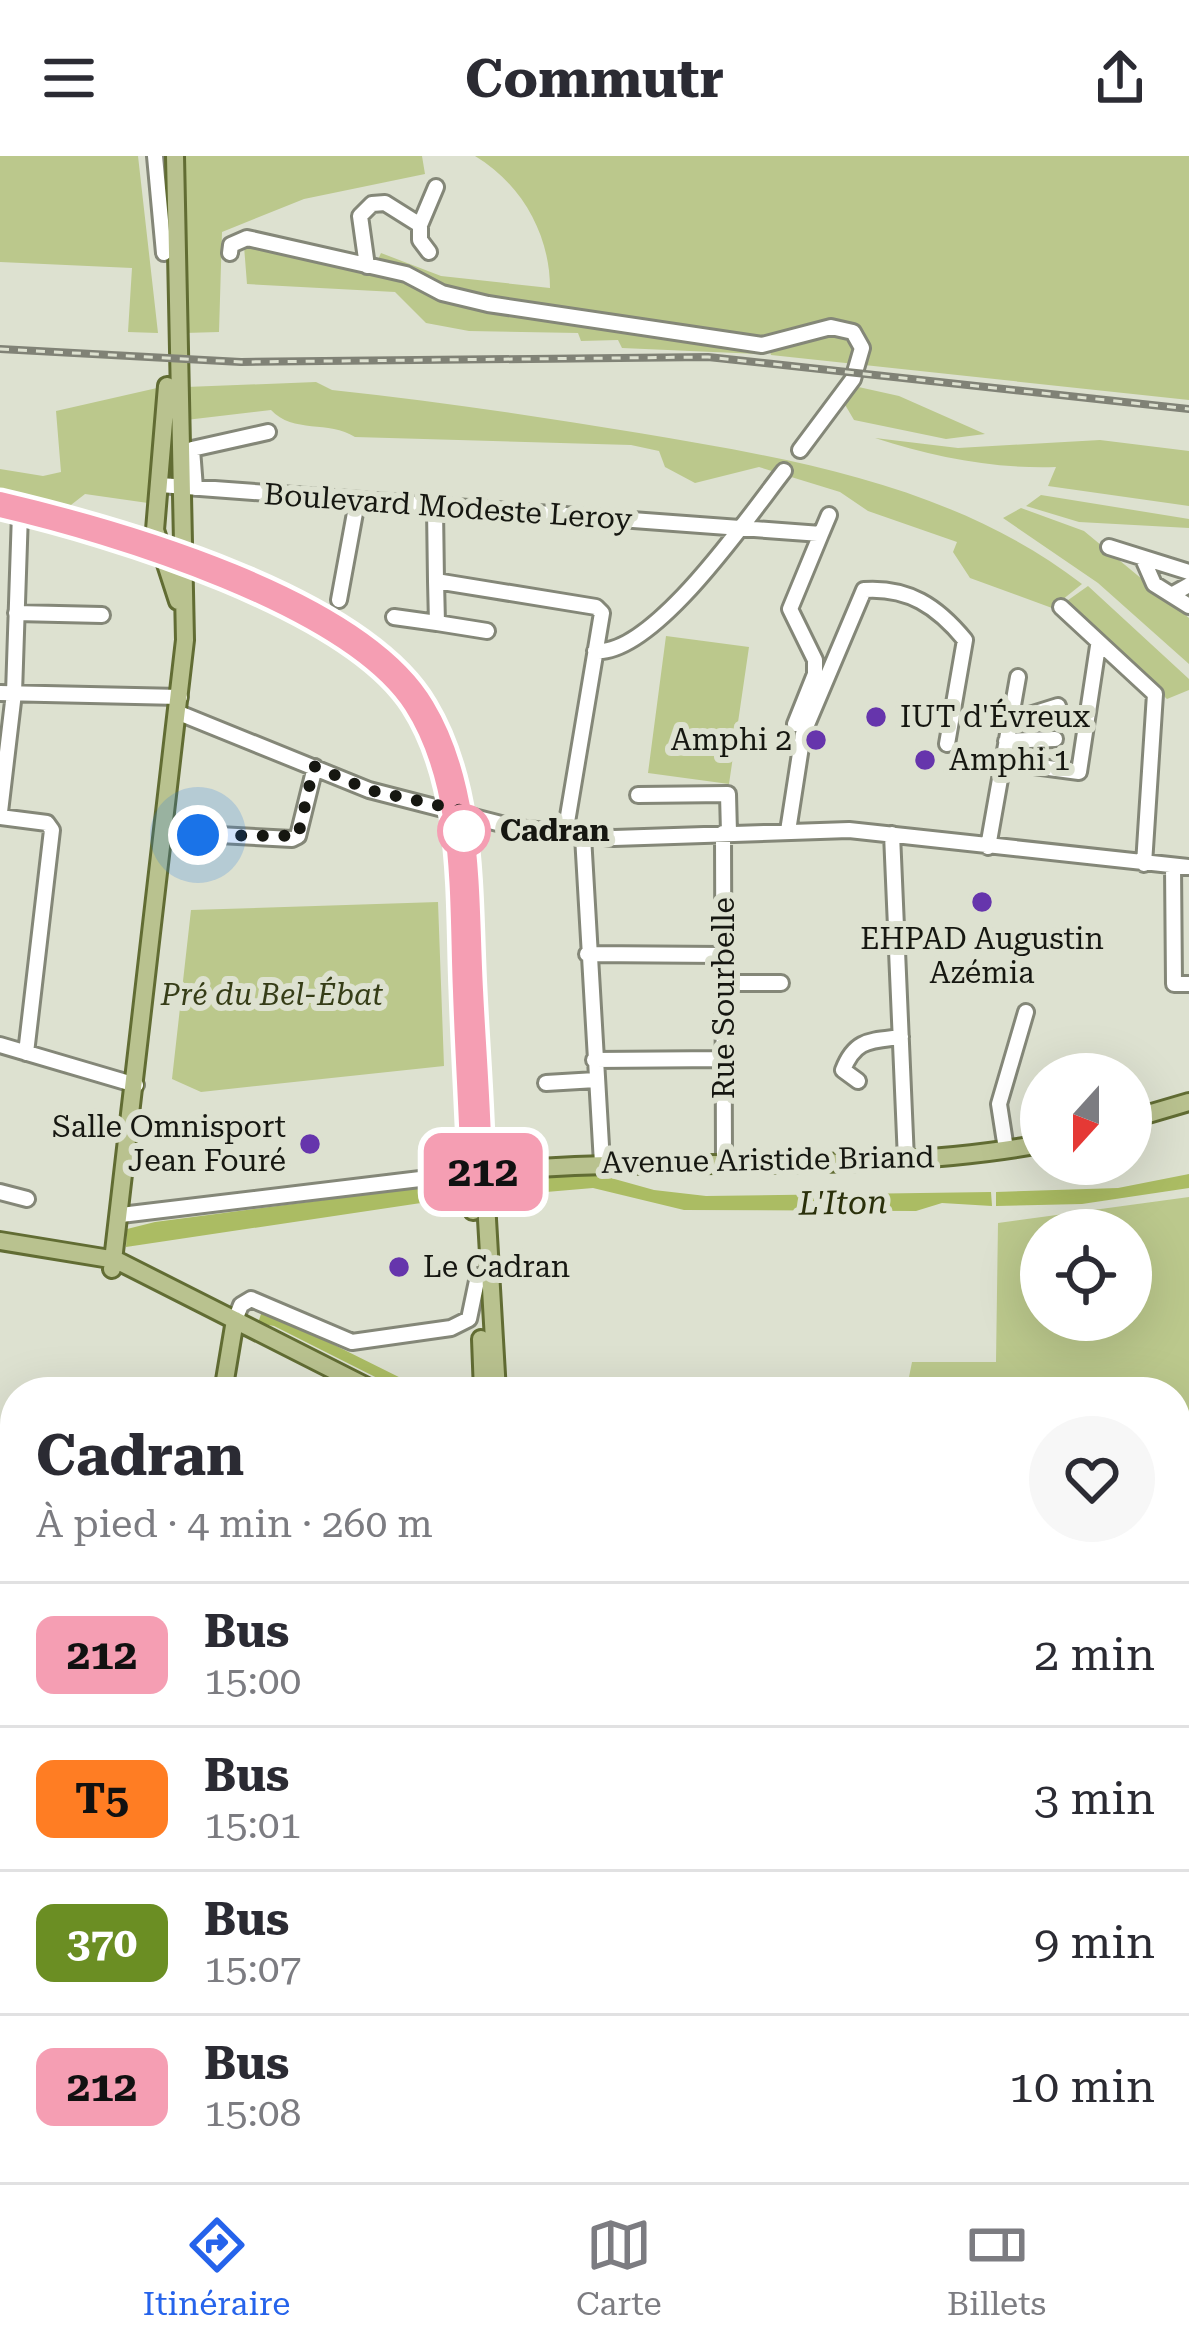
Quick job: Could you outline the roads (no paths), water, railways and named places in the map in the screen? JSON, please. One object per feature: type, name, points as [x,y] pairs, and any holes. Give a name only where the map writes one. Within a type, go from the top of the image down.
[{"type":"main road","points":[[159,156],[167,395],[158,494],[159,549],[182,614]]},
{"type":"main road","points":[[114,1264],[124,1217],[180,705],[181,551],[187,487],[175,156]]},
{"type":"main road","points":[[126,534],[158,494]]},
{"type":"main road","points":[[0,504],[126,534],[159,549]]},
{"type":"main road","points":[[0,504],[20,513],[181,551],[340,637],[394,680],[428,732],[455,810],[477,1173],[496,1377]]},
{"type":"main road","points":[[1152,1113],[1189,1102]]},
{"type":"main road","name":"Avenue Aristide Briand","points":[[477,1173],[602,1162],[906,1160],[1020,1147]]},
{"type":"main road","points":[[477,1173],[482,1377]]},
{"type":"main road","points":[[0,1241],[114,1264],[345,1377]]},
{"type":"main road","points":[[225,1377],[233,1324]]},
{"type":"main road","points":[[233,1324],[327,1377]]},
{"type":"street","points":[[429,252],[420,240],[420,225],[436,187]]},
{"type":"street","points":[[367,266],[360,216],[372,204],[385,203],[420,225]]},
{"type":"street","points":[[230,253],[231,245],[247,238],[367,266],[488,304],[762,345],[831,327],[853,332],[862,348],[853,380],[800,450]]},
{"type":"street","points":[[187,487],[192,449],[268,433]]},
{"type":"street","points":[[596,651],[607,652],[653,623],[685,595],[784,471]]},
{"type":"street","name":"Boulevard Modeste Leroy","points":[[158,494],[187,487],[820,534]]},
{"type":"street","points":[[339,600],[357,502]]},
{"type":"street","points":[[435,509],[437,623]]},
{"type":"street","points":[[20,513],[0,814],[47,823],[52,830],[26,1053]]},
{"type":"street","points":[[795,724],[815,674],[815,660],[790,609],[829,515]]},
{"type":"street","points":[[1109,547],[1189,572]]},
{"type":"street","points":[[1143,559],[1154,584],[1189,606]]},
{"type":"street","points":[[436,580],[596,607],[602,613],[565,834]]},
{"type":"street","points":[[1173,594],[1189,585]]},
{"type":"street","points":[[788,831],[803,734],[864,590],[889,588],[934,606],[964,640],[946,744]]},
{"type":"street","points":[[1061,607],[1155,694],[1158,705],[1144,864]]},
{"type":"street","points":[[16,613],[102,614]]},
{"type":"street","points":[[394,617],[487,632]]},
{"type":"street","points":[[1003,763],[1078,772],[1098,646]]},
{"type":"street","points":[[988,847],[1018,677]]},
{"type":"street","points":[[7,693],[180,705],[369,790],[517,828],[583,836],[788,831],[892,834],[1181,867],[1174,984],[1189,984]]},
{"type":"street","points":[[1010,721],[1058,706]]},
{"type":"street","points":[[1006,740],[1055,739]]},
{"type":"street","points":[[164,832],[298,836],[314,766]]},
{"type":"street","points":[[638,796],[728,794],[726,833]]},
{"type":"street","name":"Rue Sourbelle","points":[[724,1162],[726,833]]},
{"type":"street","points":[[892,834],[906,1160]]},
{"type":"street","points":[[583,836],[602,1162]]},
{"type":"street","points":[[587,954],[723,956]]},
{"type":"street","points":[[724,983],[781,983]]},
{"type":"street","points":[[1006,1149],[999,1104],[1026,1012]]},
{"type":"street","points":[[858,1081],[843,1070],[851,1049],[861,1041],[901,1037]]},
{"type":"street","points":[[0,1046],[136,1085]]},
{"type":"street","points":[[594,1060],[724,1059]]},
{"type":"street","points":[[547,1083],[596,1080]]},
{"type":"street","name":"Avenue Aristide Briand","points":[[124,1217],[477,1173]]},
{"type":"street","points":[[0,1192],[27,1199]]},
{"type":"street","points":[[233,1324],[251,1299],[341,1340],[460,1326],[469,1319],[478,1276]]},
{"type":"water","name":"L'Iton","points":[[593,1173],[654,1190],[706,1196],[991,1192],[992,1206],[942,1203],[916,1211],[684,1210],[593,1188],[489,1197],[503,1178]]},
{"type":"water","points":[[1189,1174],[1189,1188],[1082,1204],[996,1206],[996,1192],[1118,1188],[1152,1185]]},
{"type":"water","points":[[439,1185],[458,1189],[461,1197],[126,1247],[127,1229],[155,1222]]},
{"type":"water","points":[[262,1311],[274,1315],[399,1377],[375,1377],[274,1326],[258,1323]]},
{"type":"railway","points":[[0,349],[241,362],[708,357],[1189,409]]},
{"type":"place","name":"IUT d'Évreux","points":[[876,717]]},
{"type":"place","name":"Amphi 2","points":[[816,740]]},
{"type":"place","name":"Amphi 1","points":[[925,760]]},
{"type":"place","name":"Cadran","points":[[464,831]]},
{"type":"place","name":"EHPAD Augustin Azémia","points":[[982,902]]},
{"type":"place","name":"Salle Omnisport Jean Fouré","points":[[310,1144]]},
{"type":"place","name":"Le Cadran","points":[[399,1267]]},
{"type":"park label","name":"Pré du Bel-Ébat","points":[[272,995]]}]
